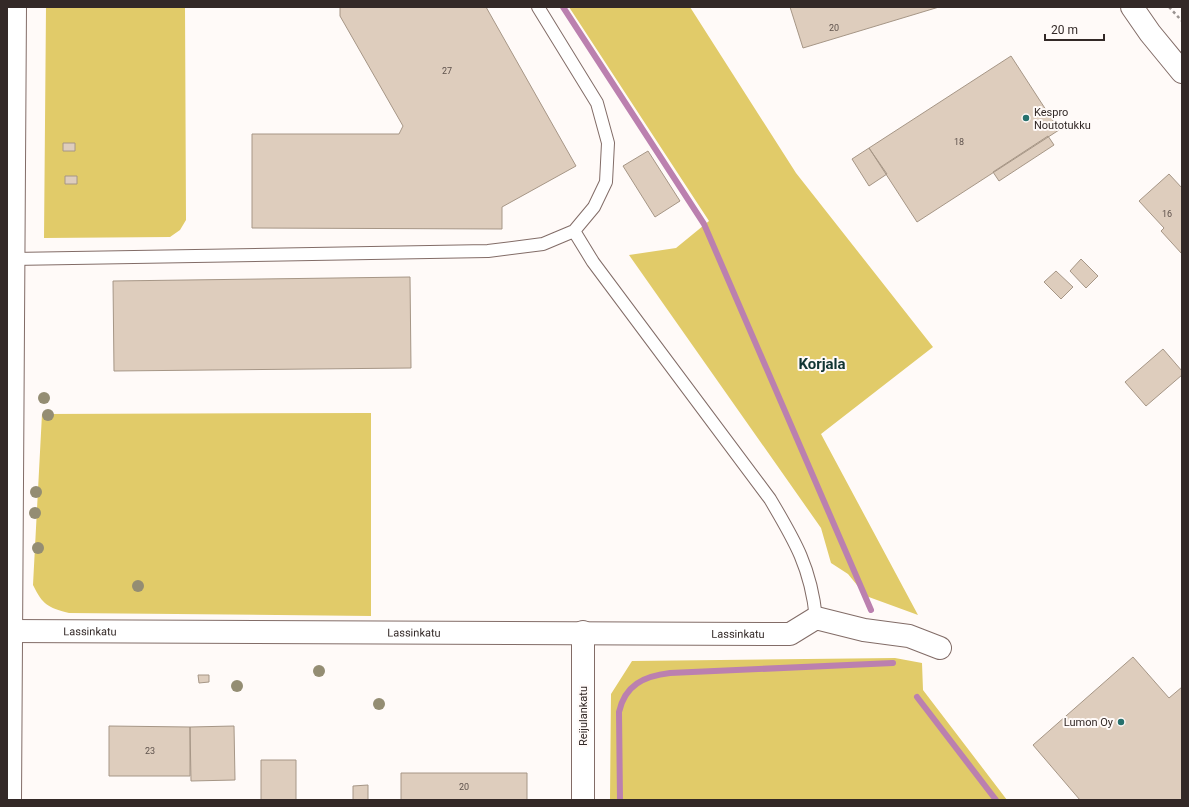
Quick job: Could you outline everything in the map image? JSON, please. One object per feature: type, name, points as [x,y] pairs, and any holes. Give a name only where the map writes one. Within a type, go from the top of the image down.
[{"type":"street","points":[[10,800],[9,344],[12,259],[15,7]]},
{"type":"street","points":[[1132,7],[1150,33],[1182,72]]},
{"type":"street","points":[[816,618],[864,630],[909,636],[940,648]]},
{"type":"street","name":"Lassinkatu","points":[[9,630],[790,634],[816,618]]},
{"type":"street","name":"Reijulankatu","points":[[583,632],[583,800]]},
{"type":"lane","points":[[12,259],[488,251],[542,244],[574,231],[594,207],[606,182],[608,142],[597,103],[538,7]]},
{"type":"lane","points":[[574,231],[593,262],[770,500],[793,539],[805,565],[813,592],[816,618]]},
{"type":"path","points":[[1170,7],[1182,21]]},
{"type":"shaded area","points":[[46,7],[185,7],[186,220],[180,230],[170,237],[44,238]]},
{"type":"shaded area","points":[[569,7],[690,7],[796,173],[933,347],[821,434],[918,615],[866,596],[848,574],[831,563],[821,528],[629,255],[676,248],[709,221]]},
{"type":"shaded area","points":[[371,413],[371,616],[69,613],[46,604],[33,585],[42,414]]},
{"type":"shaded area","points":[[895,658],[922,663],[923,690],[1007,800],[610,800],[611,694],[632,661]]},
{"type":"building","points":[[340,7],[486,7],[576,166],[502,207],[502,229],[252,228],[252,134],[399,134],[403,126],[340,16]]},
{"type":"building","points":[[790,7],[939,7],[803,48]]},
{"type":"building","points":[[1011,56],[1059,130],[917,222],[869,148]]},
{"type":"building","points":[[1048,136],[1054,145],[999,181],[993,172]]},
{"type":"building","points":[[63,143],[75,143],[75,151],[63,151]]},
{"type":"building","points":[[869,148],[887,174],[869,186],[852,159]]},
{"type":"building","points":[[648,151],[680,201],[655,217],[623,166]]},
{"type":"building","points":[[1169,174],[1182,188],[1182,254],[1161,231],[1164,228],[1139,201]]},
{"type":"building","points":[[65,176],[77,176],[77,184],[65,184]]},
{"type":"building","points":[[1081,259],[1098,276],[1086,288],[1070,271]]},
{"type":"building","points":[[1056,271],[1073,287],[1061,299],[1044,282]]},
{"type":"building","points":[[410,277],[411,368],[114,371],[113,281]]},
{"type":"building","points":[[1163,349],[1182,371],[1182,375],[1146,406],[1125,382]]},
{"type":"building","name":"Lumon Oy","points":[[1133,657],[1169,698],[1182,687],[1182,800],[1080,800],[1033,745]]},
{"type":"building","points":[[198,675],[209,675],[209,682],[199,683]]},
{"type":"building","points":[[109,726],[190,727],[190,776],[109,776]]},
{"type":"building","points":[[234,726],[235,780],[191,781],[190,727]]},
{"type":"building","points":[[261,760],[296,760],[296,800],[261,800]]},
{"type":"building","points":[[401,773],[527,773],[527,800],[401,800]]},
{"type":"building","points":[[368,785],[368,800],[353,800],[353,786]]},
{"type":"waterway","points":[[563,7],[704,224],[871,610]]},
{"type":"waterway","points":[[620,800],[619,712],[626,695],[631,689],[644,680],[661,674],[670,673],[893,663]]},
{"type":"waterway","points":[[917,697],[996,800]]},
{"type":"place","name":"Kespro Noutotukku","points":[[1026,118]]},
{"type":"place","name":"Lumon Oy","points":[[1121,722]]},
{"type":"district","name":"Korjala","points":[[822,364]]}]
